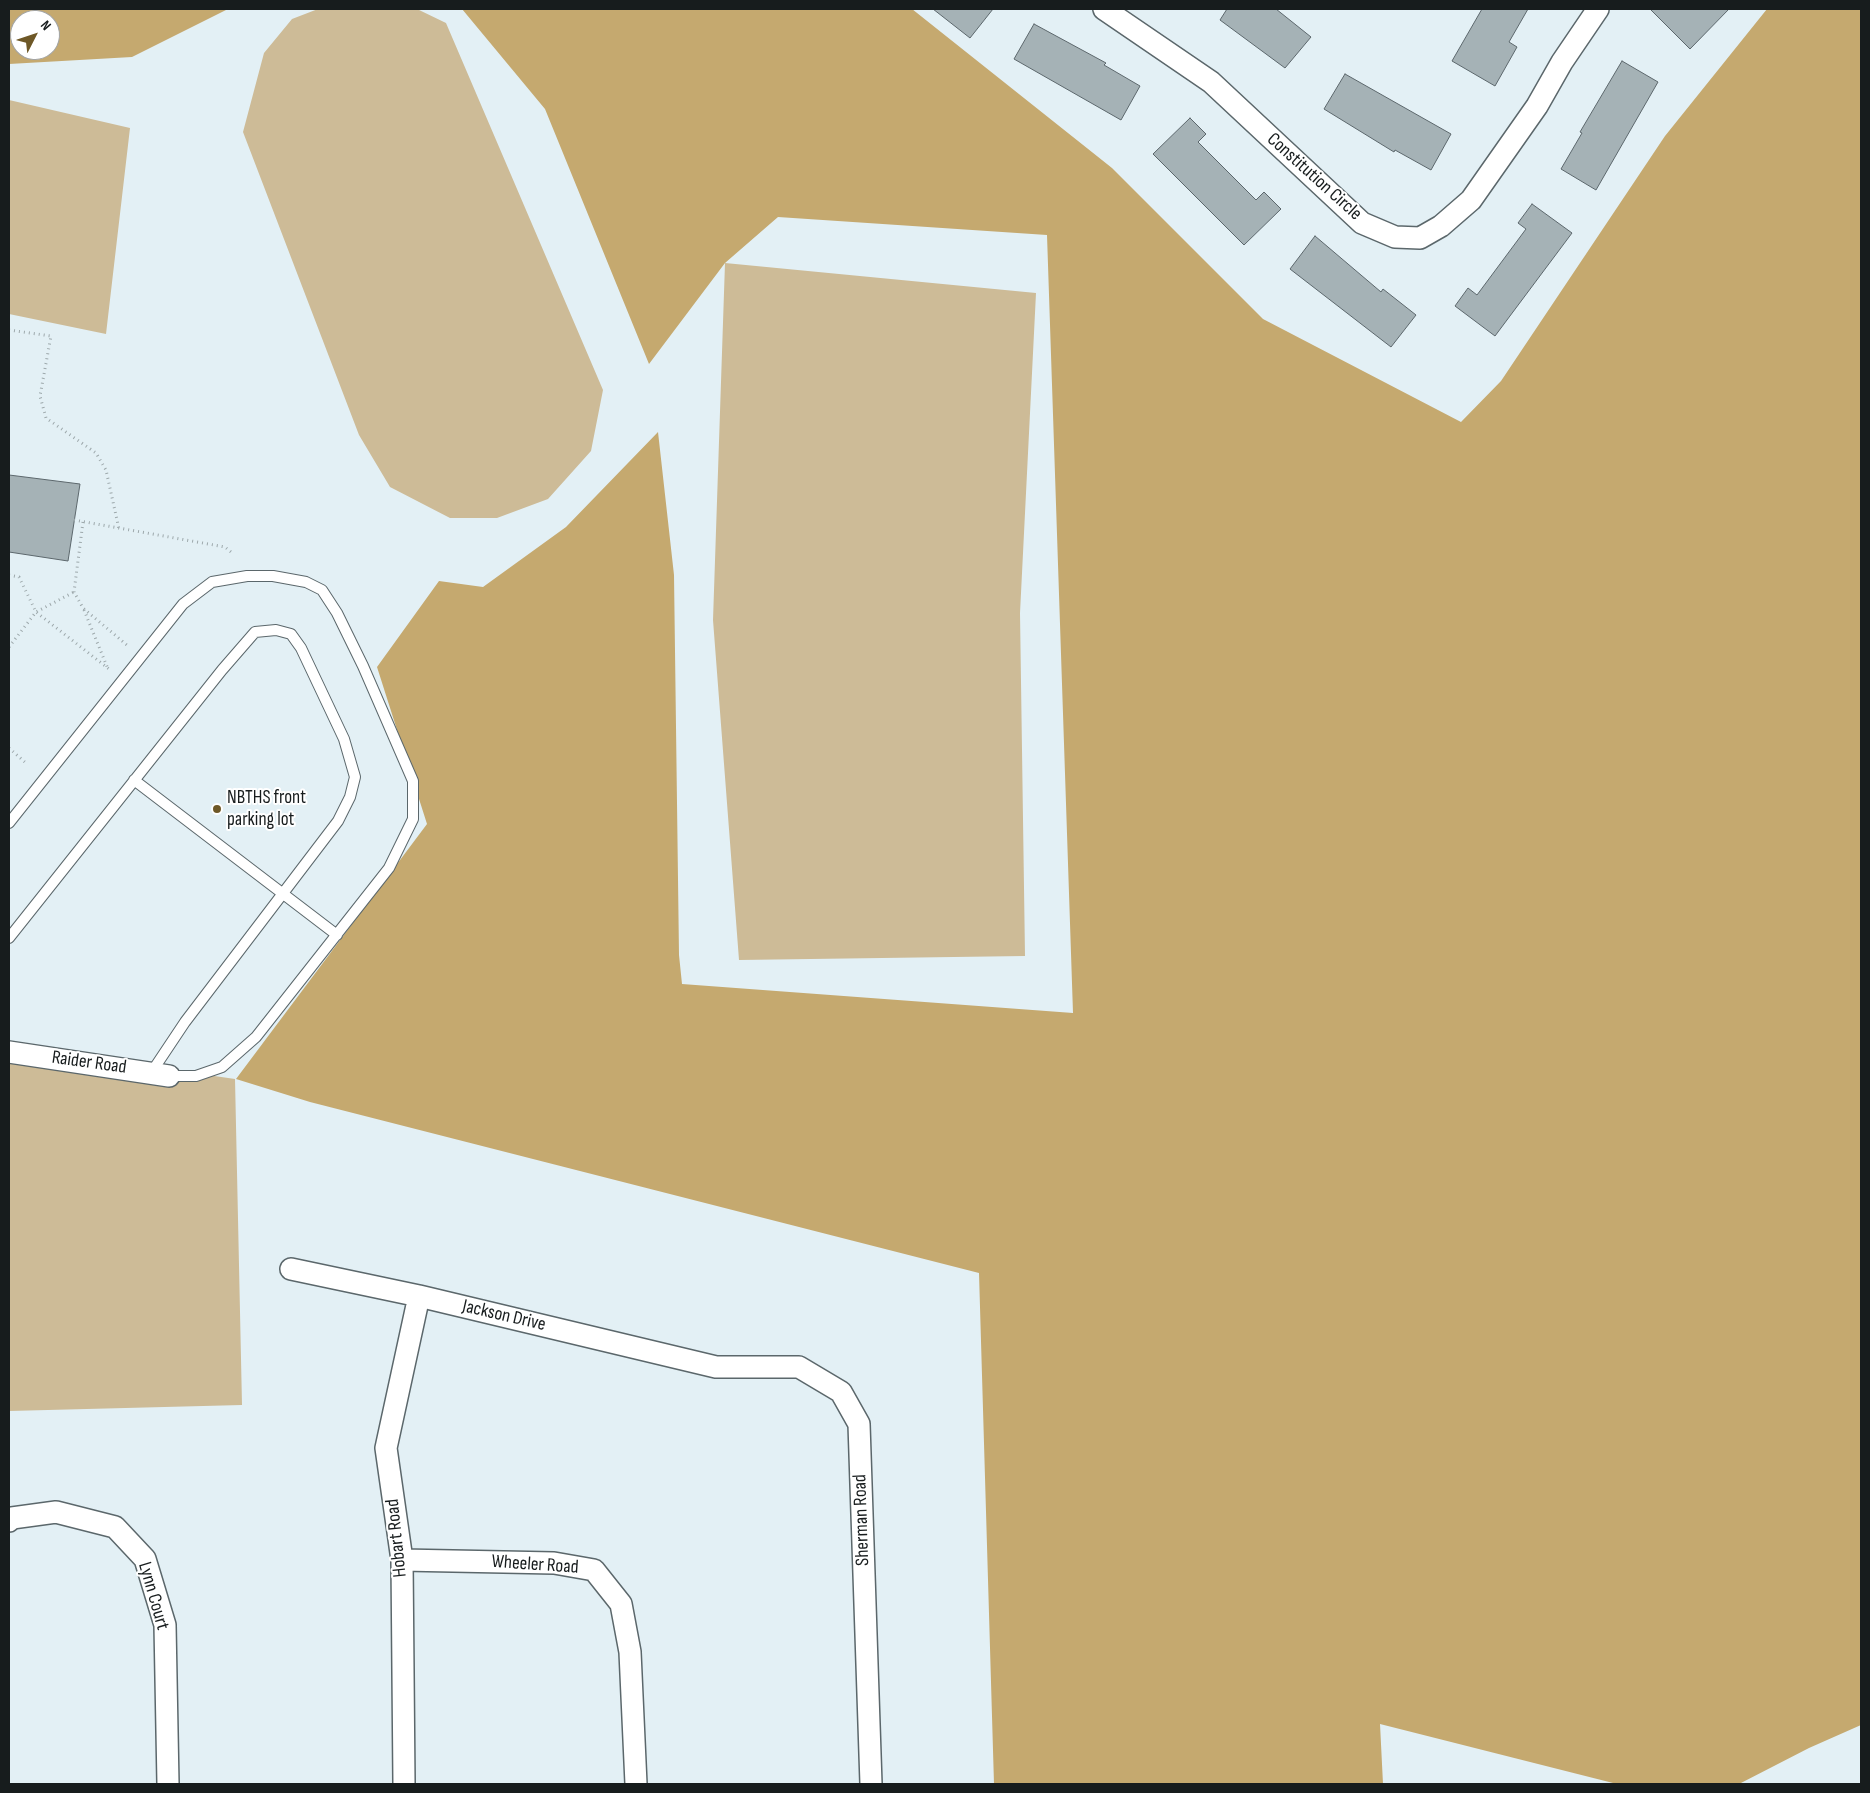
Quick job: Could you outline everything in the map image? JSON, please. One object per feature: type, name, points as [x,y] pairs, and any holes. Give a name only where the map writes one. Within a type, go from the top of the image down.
[{"type":"street","name":"Constitution Circle","points":[[1104,9],[1211,82],[1362,223],[1394,237],[1420,238],[1441,226],[1471,200],[1537,106],[1558,69],[1598,9]]},
{"type":"street","name":"Raider Road","points":[[9,1052],[160,1074]]},
{"type":"street","name":"Jackson Drive","points":[[291,1269],[419,1296],[716,1367]]},
{"type":"street","name":"Hobart Road","points":[[404,1784],[402,1560],[386,1448],[419,1296]]},
{"type":"street","name":"Sherman Road","points":[[716,1367],[799,1367],[841,1392],[859,1424],[871,1784]]},
{"type":"street","name":"Lynn Court","points":[[9,1521],[12,1518],[56,1512],[116,1527],[145,1559],[165,1625],[168,1784]]},
{"type":"street","name":"Wheeler Road","points":[[402,1560],[554,1563],[594,1570],[621,1604],[630,1652],[636,1784]]},
{"type":"lane","points":[[9,823],[183,604],[212,582],[247,576],[273,576],[306,582],[322,590],[337,613],[414,781],[413,819],[390,868],[256,1037],[222,1067],[196,1076],[160,1074],[185,1022],[338,820],[350,797],[355,777],[344,738],[301,648],[290,634],[276,630],[255,632],[222,670],[9,938]]},
{"type":"lane","points":[[134,780],[284,892],[337,935]]},
{"type":"path","points":[[9,330],[51,336],[40,396],[46,418],[96,453],[106,470],[119,529]]},
{"type":"path","points":[[74,520],[225,547],[231,552]]},
{"type":"path","points":[[9,575],[19,577],[36,612],[109,670],[84,608],[74,592],[83,522]]},
{"type":"path","points":[[9,647],[36,612],[74,592]]},
{"type":"path","points":[[84,608],[128,646]]},
{"type":"path","points":[[9,748],[28,764]]},
{"type":"shaded area","points":[[9,9],[228,9],[132,57],[9,64]]},
{"type":"shaded area","points":[[318,9],[417,9],[446,23],[603,390],[591,451],[548,499],[497,518],[450,518],[390,487],[359,435],[243,132],[264,53],[292,19]]},
{"type":"shaded area","points":[[462,9],[912,9],[1112,168],[1263,319],[1461,422],[1501,381],[1665,136],[1767,9],[1861,9],[1861,1725],[1809,1748],[1739,1784],[1617,1784],[1380,1724],[1383,1784],[994,1784],[979,1273],[310,1102],[236,1079],[427,824],[377,667],[439,581],[483,587],[566,527],[658,432],[674,575],[679,955],[682,984],[1073,1013],[1047,235],[778,217],[725,263],[649,364],[545,109]]},
{"type":"shaded area","points":[[9,100],[130,128],[106,334],[9,314]]},
{"type":"shaded area","points":[[725,263],[1036,293],[1020,613],[1025,956],[739,960],[713,620]]},
{"type":"shaded area","points":[[9,1046],[235,1079],[242,1405],[9,1411]]},
{"type":"building","points":[[933,9],[993,9],[970,38]]},
{"type":"building","points":[[1227,9],[1276,9],[1311,37],[1285,68],[1220,20]]},
{"type":"building","points":[[1482,9],[1528,9],[1509,42],[1517,47],[1495,86],[1452,61]]},
{"type":"building","points":[[1650,9],[1729,9],[1690,49]]},
{"type":"building","points":[[1034,24],[1106,63],[1104,65],[1140,86],[1121,120],[1014,59]]},
{"type":"building","points":[[1622,61],[1658,82],[1596,190],[1561,169],[1582,133],[1580,132]]},
{"type":"building","points":[[1345,74],[1451,134],[1431,170],[1395,150],[1394,152],[1324,109]]},
{"type":"building","points":[[1190,118],[1206,134],[1198,142],[1256,200],[1264,192],[1281,209],[1244,245],[1153,154]]},
{"type":"building","points":[[1532,204],[1572,233],[1495,336],[1455,306],[1468,288],[1477,295],[1526,229],[1518,223]]},
{"type":"building","points":[[1315,236],[1381,292],[1383,289],[1416,315],[1391,347],[1290,269]]},
{"type":"building","points":[[9,475],[80,484],[68,561],[9,552]]},
{"type":"place","name":"NBTHS front parking lot","points":[[217,809]]}]
